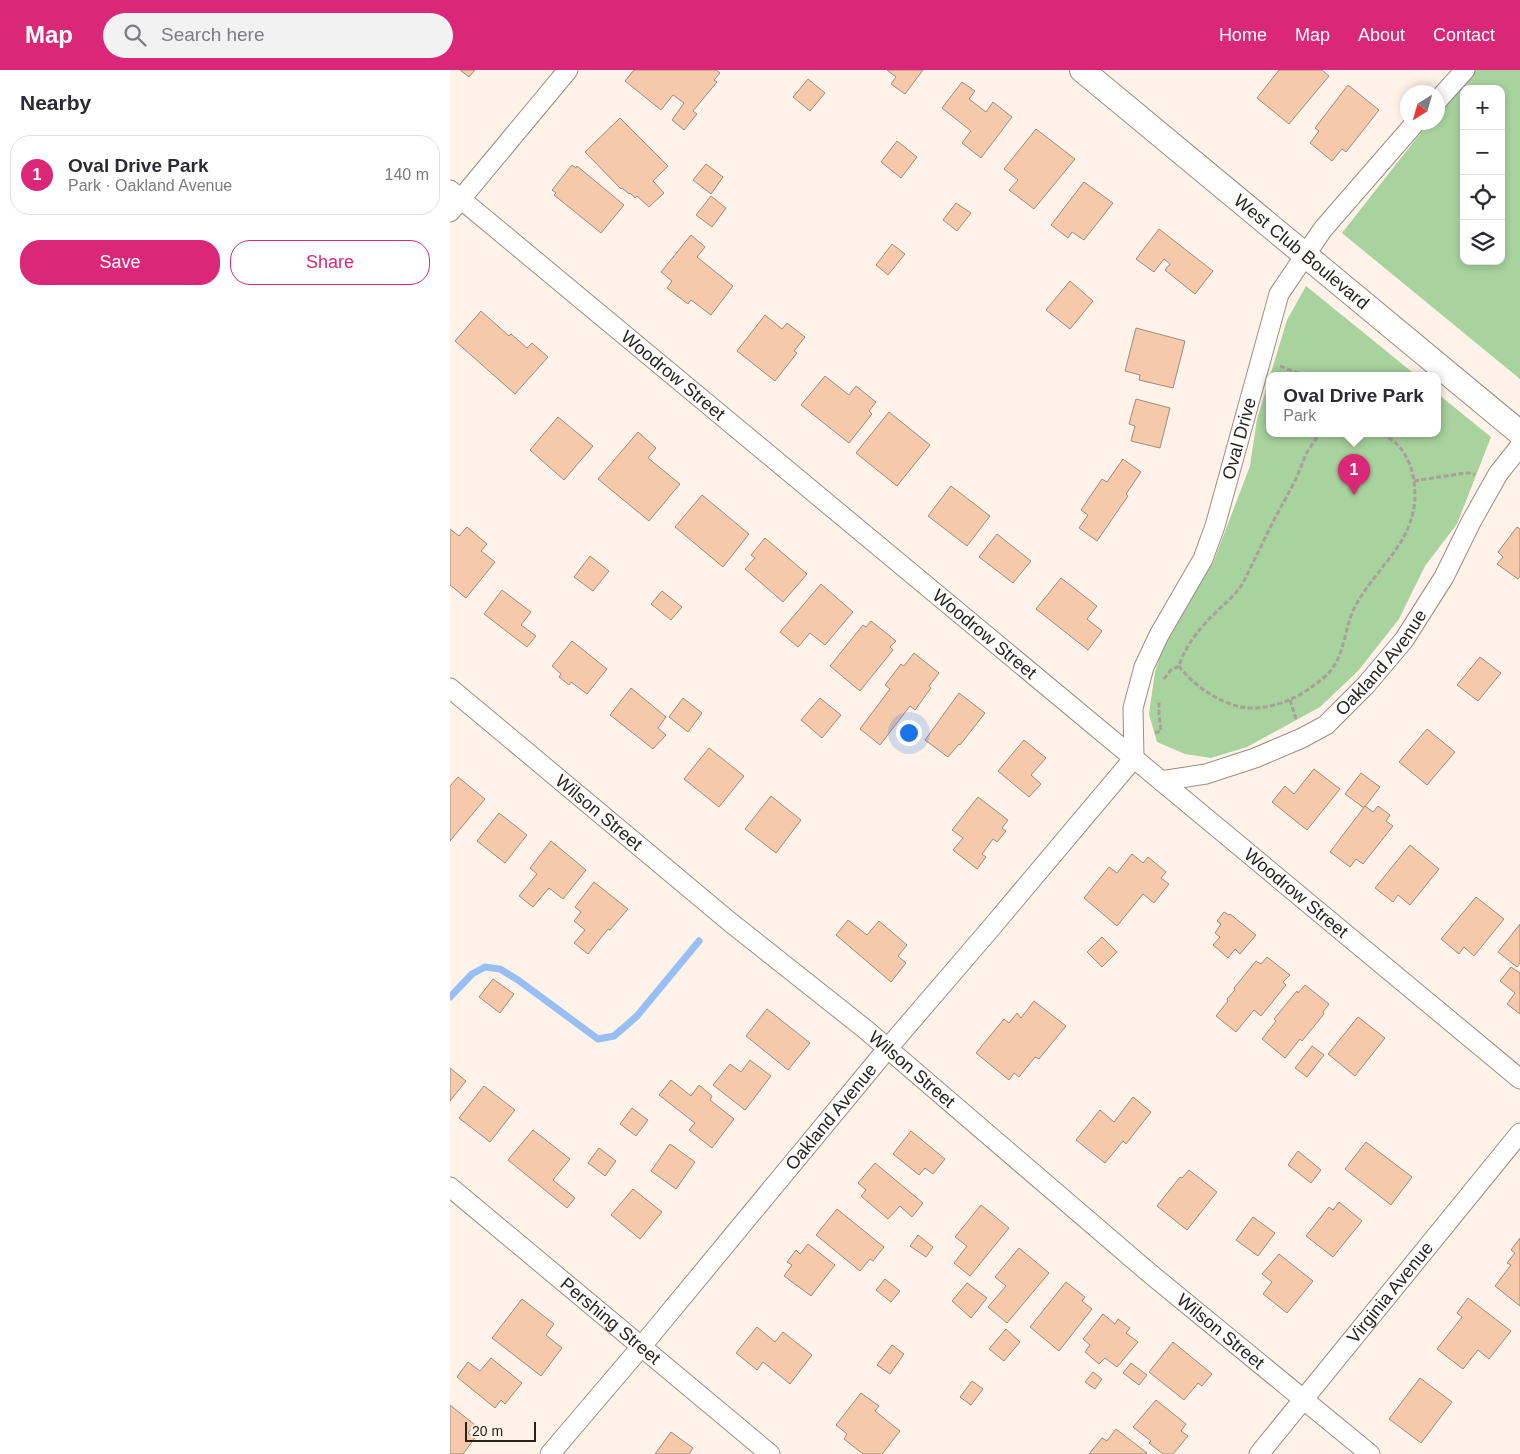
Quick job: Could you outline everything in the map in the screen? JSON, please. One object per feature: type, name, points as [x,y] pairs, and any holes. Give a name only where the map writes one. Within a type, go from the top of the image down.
[{"type":"street","points":[[454,200],[568,70]]},
{"type":"street","name":"West Club Boulevard","points":[[1082,70],[1520,433]]},
{"type":"street","points":[[1445,92],[1465,70]]},
{"type":"street","name":"Oval Drive","points":[[1134,758],[1133,708],[1144,668],[1159,635],[1203,559],[1215,526],[1279,294],[1323,229],[1409,130]]},
{"type":"street","name":"Woodrow Street","points":[[454,200],[1162,781],[1520,1079]]},
{"type":"street","name":"Oakland Avenue","points":[[1162,781],[1206,774],[1255,758],[1302,738],[1326,725],[1366,685],[1404,640],[1444,577],[1471,522],[1498,474],[1520,446]]},
{"type":"street","name":"Wilson Street","points":[[450,688],[722,916],[888,1048],[1147,1271],[1370,1454]]},
{"type":"street","name":"Oakland Avenue","points":[[550,1454],[888,1048],[1134,758]]},
{"type":"street","name":"Virginia Avenue","points":[[1259,1454],[1520,1133]]},
{"type":"street","name":"Pershing Street","points":[[450,1187],[770,1454]]},
{"type":"path","points":[[1283,367],[1295,372]]},
{"type":"path","points":[[1317,437],[1306,454],[1296,479],[1243,583],[1238,591],[1209,619],[1192,639],[1181,658],[1179,666],[1186,676],[1210,694],[1232,704],[1250,708],[1261,708],[1290,700],[1327,675],[1339,656],[1349,618],[1357,602],[1397,549],[1410,526],[1415,491],[1412,469],[1402,448],[1386,437]]},
{"type":"path","points":[[1414,481],[1465,473]]},
{"type":"path","points":[[1162,684],[1171,670],[1179,666]]},
{"type":"path","points":[[1154,734],[1161,731],[1158,715],[1159,695]]},
{"type":"green space","points":[[1475,70],[1520,70],[1520,379],[1342,233],[1424,130],[1445,130],[1445,106],[1460,88],[1460,265],[1505,265],[1505,85],[1462,85]]},
{"type":"green space","points":[[1306,286],[1412,372],[1271,372],[1287,320]]},
{"type":"green space","points":[[1266,389],[1266,437],[1441,437],[1441,396],[1491,437],[1457,524],[1425,566],[1399,619],[1358,671],[1320,707],[1247,747],[1211,758],[1185,754],[1157,742],[1149,714],[1155,672],[1165,640],[1213,563],[1250,466],[1257,419]]},
{"type":"building","points":[[460,70],[475,70],[469,77]]},
{"type":"building","points":[[634,70],[716,70],[720,73],[714,80],[717,82],[693,111],[697,114],[684,130],[672,120],[684,103],[673,95],[661,110],[625,81]]},
{"type":"building","points":[[887,70],[923,70],[905,94],[891,84],[896,77]]},
{"type":"building","points":[[1279,70],[1322,70],[1329,76],[1289,124],[1257,98]]},
{"type":"building","points":[[808,79],[825,93],[810,111],[793,97]]},
{"type":"building","points":[[962,82],[975,91],[969,99],[986,112],[993,102],[1012,117],[981,158],[962,143],[971,131],[942,108]]},
{"type":"building","points":[[1348,85],[1379,110],[1346,152],[1342,149],[1332,161],[1310,143],[1319,131],[1315,128]]},
{"type":"building","points":[[620,118],[668,166],[653,181],[664,193],[649,207],[637,196],[635,198],[630,193],[621,189],[585,152]]},
{"type":"building","points":[[1036,129],[1075,159],[1034,209],[1009,190],[1018,180],[1004,169]]},
{"type":"building","points":[[897,141],[917,157],[901,178],[881,162]]},
{"type":"building","points":[[706,164],[723,177],[711,194],[693,180]]},
{"type":"building","points":[[572,165],[576,168],[577,166],[624,205],[601,233],[554,195],[556,193],[552,190]]},
{"type":"building","points":[[1084,182],[1113,203],[1084,240],[1072,232],[1068,238],[1051,225]]},
{"type":"building","points":[[711,196],[726,208],[712,227],[696,215]]},
{"type":"building","points":[[956,203],[971,213],[957,231],[943,220]]},
{"type":"building","points":[[1159,229],[1213,271],[1195,294],[1165,270],[1170,264],[1164,259],[1154,272],[1136,259]]},
{"type":"building","points":[[691,235],[705,247],[697,257],[733,286],[711,315],[691,300],[688,304],[667,288],[672,281],[661,272]]},
{"type":"building","points":[[892,244],[905,254],[888,275],[876,265]]},
{"type":"building","points":[[1070,281],[1093,301],[1070,329],[1046,310]]},
{"type":"building","points":[[481,311],[509,336],[511,334],[527,348],[532,343],[548,357],[515,394],[455,341]]},
{"type":"building","points":[[765,315],[782,329],[787,323],[805,337],[794,351],[797,353],[775,381],[737,351]]},
{"type":"building","points":[[1136,328],[1185,341],[1173,388],[1139,380],[1140,375],[1125,371]]},
{"type":"building","points":[[825,376],[849,395],[856,386],[876,402],[869,411],[872,414],[849,443],[801,405]]},
{"type":"building","points":[[1136,399],[1170,408],[1160,448],[1131,441],[1135,426],[1129,424]]},
{"type":"building","points":[[889,412],[930,445],[897,486],[856,453]]},
{"type":"building","points":[[558,417],[593,446],[564,480],[530,450]]},
{"type":"building","points":[[638,432],[656,448],[648,458],[680,484],[649,521],[598,479]]},
{"type":"building","points":[[1123,459],[1141,472],[1126,494],[1128,496],[1097,541],[1079,528],[1088,515],[1081,510],[1102,479],[1107,482]]},
{"type":"building","points":[[951,486],[990,516],[967,546],[928,516]]},
{"type":"building","points":[[702,495],[749,534],[723,567],[675,527]]},
{"type":"building","points":[[467,527],[487,544],[481,551],[495,562],[466,598],[450,585],[450,529],[459,536]]},
{"type":"building","points":[[1517,527],[1520,529],[1520,576],[1518,579],[1497,564],[1503,557],[1498,552]]},
{"type":"building","points":[[997,534],[1031,561],[1013,583],[979,557]]},
{"type":"building","points":[[765,538],[807,574],[783,602],[745,569],[755,558],[751,555]]},
{"type":"building","points":[[590,556],[609,571],[593,591],[574,577]]},
{"type":"building","points":[[1061,578],[1097,606],[1087,619],[1102,631],[1088,650],[1036,609]]},
{"type":"building","points":[[821,584],[853,612],[825,645],[810,633],[798,647],[780,632]]},
{"type":"building","points":[[502,590],[531,612],[521,625],[536,636],[527,647],[484,614]]},
{"type":"building","points":[[662,591],[682,607],[671,620],[651,604]]},
{"type":"building","points":[[871,621],[896,641],[890,647],[893,650],[860,691],[830,666],[863,625],[866,627]]},
{"type":"building","points":[[572,641],[607,669],[587,694],[571,682],[569,685],[559,677],[561,674],[552,666]]},
{"type":"building","points":[[914,653],[939,673],[915,710],[910,706],[880,745],[860,729],[890,689],[885,685],[901,664],[904,666]]},
{"type":"building","points":[[1480,657],[1501,673],[1478,701],[1457,685]]},
{"type":"building","points":[[631,688],[666,717],[658,728],[666,735],[653,749],[610,715]]},
{"type":"building","points":[[959,693],[985,713],[948,757],[925,740]]},
{"type":"building","points":[[683,698],[702,713],[688,732],[669,717]]},
{"type":"building","points":[[820,698],[841,715],[822,738],[801,720]]},
{"type":"building","points":[[1427,729],[1455,752],[1427,785],[1399,762]]},
{"type":"building","points":[[1024,740],[1046,758],[1031,775],[1041,784],[1029,797],[998,771]]},
{"type":"building","points":[[709,748],[744,776],[719,807],[684,779]]},
{"type":"building","points":[[1314,769],[1340,789],[1307,830],[1272,802],[1285,786],[1294,794]]},
{"type":"building","points":[[1361,773],[1380,787],[1364,808],[1345,794]]},
{"type":"building","points":[[458,777],[485,799],[450,841],[450,786]]},
{"type":"building","points":[[771,796],[801,820],[776,853],[745,829]]},
{"type":"building","points":[[978,797],[1008,820],[1002,828],[1006,831],[997,842],[993,839],[982,854],[986,857],[977,869],[953,850],[963,838],[952,830]]},
{"type":"building","points":[[1365,806],[1373,812],[1378,806],[1390,815],[1386,821],[1393,826],[1363,864],[1356,859],[1350,867],[1330,852]]},
{"type":"building","points":[[499,813],[527,835],[505,863],[477,841]]},
{"type":"building","points":[[551,841],[586,870],[563,899],[549,888],[533,907],[519,896],[537,874],[530,868]]},
{"type":"building","points":[[1410,845],[1439,869],[1410,905],[1398,895],[1393,902],[1375,888]]},
{"type":"building","points":[[1132,854],[1143,863],[1148,857],[1166,872],[1161,878],[1169,884],[1154,903],[1143,894],[1117,926],[1084,898],[1109,867],[1117,873]]},
{"type":"building","points":[[594,882],[628,909],[610,930],[608,929],[588,954],[574,943],[585,930],[574,921],[581,912],[575,907]]},
{"type":"building","points":[[1476,897],[1504,919],[1474,956],[1464,947],[1459,954],[1441,939]]},
{"type":"building","points":[[1224,912],[1230,914],[1256,935],[1240,954],[1235,949],[1228,958],[1213,945],[1220,937],[1215,933],[1221,924],[1217,921]]},
{"type":"building","points":[[848,920],[867,935],[879,921],[907,945],[898,956],[906,963],[891,982],[836,935]]},
{"type":"building","points":[[1520,924],[1520,963],[1517,967],[1498,952]]},
{"type":"building","points":[[1102,937],[1117,952],[1102,967],[1087,952]]},
{"type":"building","points":[[1267,957],[1290,975],[1283,982],[1286,985],[1261,1016],[1254,1010],[1236,1032],[1216,1016],[1228,1001],[1227,999],[1235,990],[1234,988],[1256,961],[1261,964]]},
{"type":"building","points":[[1511,967],[1520,973],[1520,1014],[1507,1004],[1515,993],[1500,981]]},
{"type":"building","points":[[493,979],[514,994],[500,1013],[479,997]]},
{"type":"building","points":[[1305,985],[1329,1004],[1323,1012],[1324,1014],[1302,1041],[1300,1039],[1285,1058],[1262,1039],[1276,1021],[1274,1019],[1297,991],[1298,993]]},
{"type":"building","points":[[1034,1001],[1066,1026],[1039,1059],[1035,1057],[1019,1077],[1014,1073],[1009,1080],[976,1053],[1004,1019],[1009,1023],[1017,1013],[1021,1018]]},
{"type":"building","points":[[767,1009],[810,1043],[788,1070],[746,1036]]},
{"type":"building","points":[[1358,1017],[1385,1038],[1355,1076],[1328,1054]]},
{"type":"building","points":[[1312,1046],[1324,1055],[1307,1077],[1295,1068]]},
{"type":"building","points":[[750,1060],[771,1076],[745,1110],[713,1085],[730,1064],[741,1072]]},
{"type":"building","points":[[450,1068],[466,1081],[450,1101]]},
{"type":"building","points":[[671,1080],[691,1096],[699,1085],[712,1096],[710,1100],[734,1119],[712,1148],[689,1130],[695,1123],[659,1095]]},
{"type":"building","points":[[484,1086],[515,1110],[490,1142],[459,1118]]},
{"type":"building","points":[[1133,1097],[1151,1112],[1126,1144],[1123,1141],[1105,1163],[1076,1140],[1100,1110],[1114,1122]]},
{"type":"building","points":[[632,1108],[648,1120],[636,1136],[620,1124]]},
{"type":"building","points":[[533,1130],[570,1159],[553,1180],[575,1198],[567,1208],[508,1160]]},
{"type":"building","points":[[911,1131],[945,1159],[933,1174],[925,1168],[919,1175],[893,1154]]},
{"type":"building","points":[[1366,1142],[1412,1177],[1391,1205],[1345,1169]]},
{"type":"building","points":[[670,1144],[695,1162],[676,1189],[651,1171]]},
{"type":"building","points":[[599,1148],[616,1161],[605,1176],[588,1163]]},
{"type":"building","points":[[1298,1151],[1321,1170],[1311,1183],[1288,1165]]},
{"type":"building","points":[[875,1163],[923,1203],[912,1217],[900,1206],[888,1219],[861,1196],[866,1190],[858,1183]]},
{"type":"building","points":[[1189,1170],[1217,1192],[1187,1230],[1157,1206],[1180,1177],[1182,1178]]},
{"type":"building","points":[[633,1189],[662,1212],[640,1239],[611,1215]]},
{"type":"building","points":[[1339,1202],[1362,1221],[1333,1257],[1306,1236],[1329,1207],[1333,1210]]},
{"type":"building","points":[[981,1205],[1009,1228],[970,1276],[954,1263],[967,1246],[955,1237]]},
{"type":"building","points":[[837,1209],[884,1247],[873,1261],[870,1259],[860,1271],[816,1235]]},
{"type":"building","points":[[1253,1217],[1275,1233],[1258,1256],[1236,1240]]},
{"type":"building","points":[[918,1235],[933,1247],[926,1257],[910,1246]]},
{"type":"building","points":[[1520,1238],[1520,1306],[1495,1286],[1511,1265],[1507,1263],[1515,1253],[1511,1250]]},
{"type":"building","points":[[808,1244],[835,1265],[811,1296],[784,1276],[792,1265],[787,1262],[796,1250],[800,1254]]},
{"type":"building","points":[[1019,1248],[1049,1273],[1007,1323],[988,1307],[1006,1286],[995,1277]]},
{"type":"building","points":[[1279,1254],[1313,1281],[1287,1313],[1263,1294],[1272,1282],[1262,1274]]},
{"type":"building","points":[[885,1279],[900,1291],[891,1302],[876,1290]]},
{"type":"building","points":[[1066,1282],[1085,1297],[1082,1301],[1092,1309],[1059,1351],[1030,1327]]},
{"type":"building","points":[[967,1283],[987,1298],[971,1318],[952,1301]]},
{"type":"building","points":[[1468,1298],[1511,1331],[1489,1359],[1478,1350],[1463,1369],[1437,1349],[1462,1317],[1457,1313]]},
{"type":"building","points":[[522,1299],[554,1324],[546,1335],[562,1348],[541,1376],[492,1338]]},
{"type":"building","points":[[1103,1314],[1115,1324],[1118,1319],[1130,1328],[1126,1333],[1138,1342],[1117,1367],[1105,1358],[1099,1364],[1085,1352],[1090,1345],[1083,1339]]},
{"type":"building","points":[[757,1327],[775,1342],[783,1332],[812,1355],[790,1384],[763,1362],[757,1370],[736,1353]]},
{"type":"building","points":[[1006,1329],[1020,1342],[1004,1361],[989,1349]]},
{"type":"building","points":[[1173,1342],[1212,1374],[1202,1386],[1198,1383],[1184,1400],[1149,1372]]},
{"type":"building","points":[[892,1345],[904,1354],[890,1374],[877,1365]]},
{"type":"building","points":[[491,1358],[522,1383],[505,1404],[501,1400],[495,1408],[457,1377],[468,1362],[480,1371]]},
{"type":"building","points":[[1131,1363],[1147,1375],[1139,1385],[1123,1373]]},
{"type":"building","points":[[1093,1372],[1102,1379],[1095,1389],[1085,1382]]},
{"type":"building","points":[[1420,1378],[1452,1402],[1421,1443],[1389,1419]]},
{"type":"building","points":[[972,1381],[983,1389],[971,1405],[960,1397]]},
{"type":"building","points":[[861,1393],[879,1406],[875,1411],[900,1431],[882,1454],[863,1454],[844,1439],[847,1434],[836,1425]]},
{"type":"building","points":[[1156,1400],[1186,1424],[1181,1431],[1188,1436],[1173,1454],[1163,1454],[1149,1443],[1151,1441],[1133,1427]]},
{"type":"building","points":[[450,1405],[475,1425],[468,1433],[475,1438],[463,1454],[450,1454]]},
{"type":"building","points":[[1116,1429],[1147,1453],[1089,1454],[1102,1438],[1107,1441]]},
{"type":"building","points":[[671,1432],[693,1448],[689,1454],[655,1454]]},
{"type":"waterway","points":[[450,997],[472,974],[485,967],[500,969],[518,980],[598,1039],[614,1036],[637,1016],[699,941]]},
{"type":"place","name":"Oval Drive Park","points":[[1354,495]]}]
